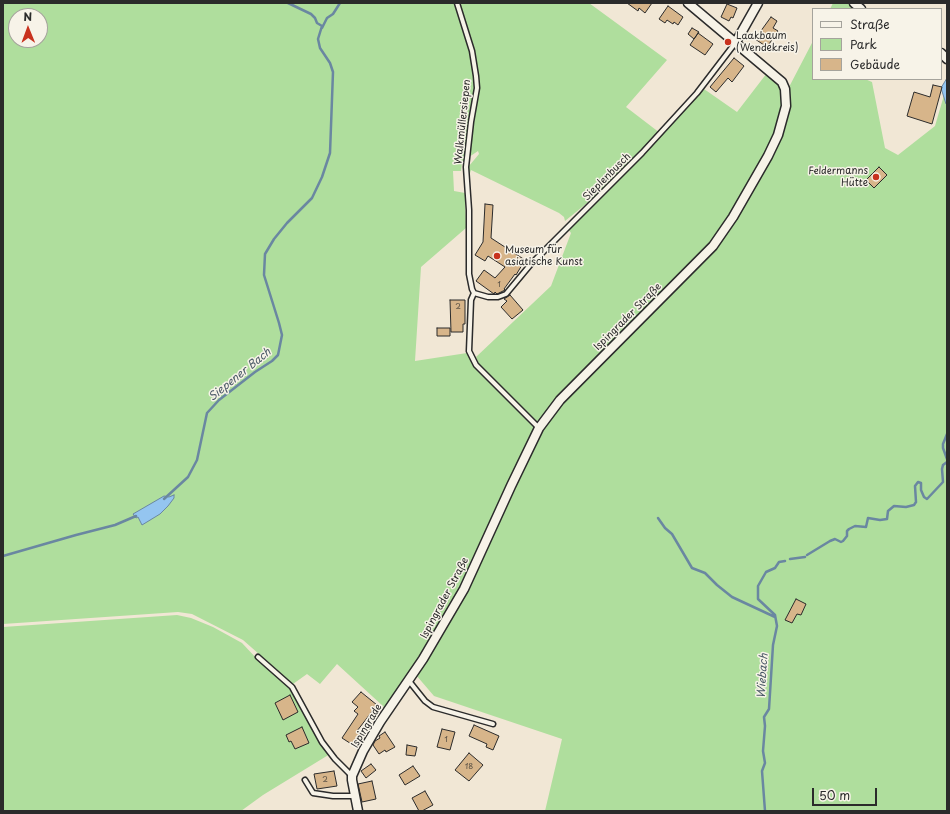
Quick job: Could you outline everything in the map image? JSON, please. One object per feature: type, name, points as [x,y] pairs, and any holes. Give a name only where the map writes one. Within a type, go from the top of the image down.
[{"type":"street","points":[[688,3],[736,42],[758,3]]},
{"type":"street","name":"Ispingrader Straße","points":[[423,659],[464,589],[539,428],[560,400],[713,246],[734,217],[768,156],[778,135],[783,119],[786,106],[785,89],[782,82],[736,42]]},
{"type":"street","name":"Ispingrade","points":[[352,776],[371,737],[423,659]]},
{"type":"street","points":[[352,776],[354,796],[358,811]]},
{"type":"lane","name":"Walkmüllersiepen","points":[[457,3],[472,51],[477,88],[471,122],[466,167],[469,210],[469,274],[474,293]]},
{"type":"lane","name":"Sieplenbusch","points":[[474,293],[488,297],[498,297],[506,294],[530,264],[642,153],[697,93],[736,42]]},
{"type":"lane","points":[[474,293],[472,300],[469,351],[471,356],[476,365],[539,428]]},
{"type":"lane","points":[[258,657],[292,687],[325,746],[352,776]]},
{"type":"lane","points":[[409,681],[425,702],[433,707],[493,724]]},
{"type":"lane","points":[[305,780],[313,793],[333,796],[354,796]]},
{"type":"green space","points":[[3,3],[454,3],[466,36],[475,77],[475,89],[465,163],[462,163],[461,171],[453,171],[454,191],[465,193],[466,228],[421,267],[415,361],[467,353],[472,361],[538,429],[463,588],[394,700],[384,707],[337,664],[320,684],[307,674],[293,684],[243,640],[192,614],[178,612],[3,624]]},
{"type":"green space","points":[[459,3],[589,3],[667,60],[626,107],[660,133],[603,190],[565,221],[564,217],[559,213],[471,170],[470,173],[468,173],[469,166],[479,154],[478,151],[469,157],[479,86],[475,51]]},
{"type":"green space","points":[[833,3],[850,3],[853,5],[851,8],[830,8]]},
{"type":"green space","points":[[812,43],[812,80],[867,80],[872,82],[885,148],[898,155],[935,126],[947,85],[947,811],[545,811],[562,739],[434,696],[416,675],[543,427],[554,409],[713,247],[769,158],[787,120],[789,97],[788,89]]},
{"type":"green space","points":[[767,73],[779,86],[784,96],[780,117],[767,155],[713,244],[539,425],[479,364],[476,357],[551,286],[571,233],[568,229],[643,155],[704,89],[737,112]]},
{"type":"green space","points":[[177,615],[191,618],[213,627],[242,643],[258,660],[291,688],[330,754],[263,795],[241,811],[3,811],[3,627]]},
{"type":"water","points":[[947,78],[947,103],[946,104],[941,88]]},
{"type":"water","points":[[174,495],[174,498],[160,514],[142,525],[138,517],[136,518],[133,514],[164,496],[169,497]]},
{"type":"building","points":[[627,3],[652,3],[645,13],[639,8],[638,11]]},
{"type":"building","points":[[727,4],[737,8],[733,18],[731,17],[729,21],[721,17]]},
{"type":"building","points":[[668,6],[683,17],[678,25],[667,20],[665,23],[659,19]]},
{"type":"building","points":[[771,17],[777,21],[773,28],[778,31],[767,47],[755,39]]},
{"type":"building","points":[[692,28],[699,32],[694,39],[688,34]]},
{"type":"building","points":[[698,33],[713,44],[705,55],[690,45]]},
{"type":"building","points":[[734,58],[744,66],[732,82],[728,78],[716,92],[710,87]]},
{"type":"building","points":[[933,85],[942,87],[932,124],[907,116],[914,92],[930,97]]},
{"type":"building","name":"Feldermanns Hütte","points":[[879,167],[887,175],[874,188],[866,180]]},
{"type":"building","points":[[485,204],[493,205],[491,238],[525,260],[516,275],[515,274],[504,289],[505,290],[497,294],[495,292],[494,294],[476,281],[484,270],[495,278],[505,267],[488,256],[485,261],[475,255],[483,242]]},
{"type":"building","points":[[510,295],[523,310],[512,319],[501,307],[507,301],[504,299]]},
{"type":"building","points":[[450,300],[465,300],[465,324],[463,324],[463,332],[451,332]]},
{"type":"building","points":[[437,328],[450,328],[450,336],[437,336]]},
{"type":"building","points":[[796,599],[806,604],[801,615],[797,614],[792,623],[785,620]]},
{"type":"building","points":[[361,692],[377,705],[357,731],[363,734],[356,747],[342,738],[358,714],[354,711],[358,707],[352,702]]},
{"type":"building","points":[[290,695],[298,712],[283,720],[275,703]]},
{"type":"building","points":[[474,725],[499,736],[493,750],[486,747],[487,744],[469,736]]},
{"type":"building","points":[[302,727],[309,743],[295,749],[291,741],[289,742],[286,735]]},
{"type":"building","points":[[442,729],[455,732],[450,750],[437,747]]},
{"type":"building","points":[[385,732],[395,747],[386,752],[385,750],[379,754],[373,745],[375,741],[380,738],[379,736]]},
{"type":"building","points":[[407,745],[417,747],[415,756],[406,755]]},
{"type":"building","points":[[469,753],[483,765],[469,781],[455,770]]},
{"type":"building","points":[[371,764],[376,770],[366,778],[361,771]]},
{"type":"building","points":[[413,766],[420,776],[405,785],[399,775]]},
{"type":"building","points":[[334,771],[337,786],[317,789],[314,774]]},
{"type":"building","points":[[372,781],[376,799],[362,802],[358,784]]},
{"type":"building","points":[[425,791],[433,805],[419,811],[412,798]]},
{"type":"waterway","name":"Siepener Bach","points":[[164,499],[188,477],[197,460],[207,413],[219,400],[278,355],[282,335],[264,275],[265,254],[274,239],[287,223],[312,198],[322,177],[330,153],[333,72],[330,63],[320,48],[318,39],[322,26],[317,23],[311,14],[288,3]]},
{"type":"waterway","points":[[322,28],[327,18],[333,14],[340,3]]},
{"type":"waterway","name":"Wiebach","points":[[947,434],[943,444],[947,459]]},
{"type":"waterway","name":"Wiebach","points":[[807,555],[835,539],[841,542],[843,541],[847,536],[847,531],[849,529],[855,526],[866,527],[868,518],[880,520],[887,519],[888,511],[894,506],[906,507],[914,505],[916,502],[915,486],[918,482],[921,483],[921,490],[924,497],[927,499],[943,482],[942,469],[943,465],[947,462]]},
{"type":"waterway","name":"Siepener Bach","points":[[3,556],[115,525],[136,516]]},
{"type":"waterway","points":[[658,518],[665,528],[672,534],[692,568],[705,573],[732,597],[775,617]]},
{"type":"waterway","name":"Wiebach","points":[[790,559],[805,557]]},
{"type":"waterway","name":"Wiebach","points":[[765,811],[762,771],[765,763],[763,751],[765,726],[764,717],[769,709],[773,645],[777,626],[775,615],[758,599],[758,586],[766,572],[775,568],[779,562],[785,561]]},
{"type":"place","name":"Laakbaum (Wendekreis)","points":[[728,42]]},
{"type":"place","name":"Feldermanns Hütte","points":[[876,177]]},
{"type":"place","name":"Museum für asiatische Kunst","points":[[497,256]]}]
